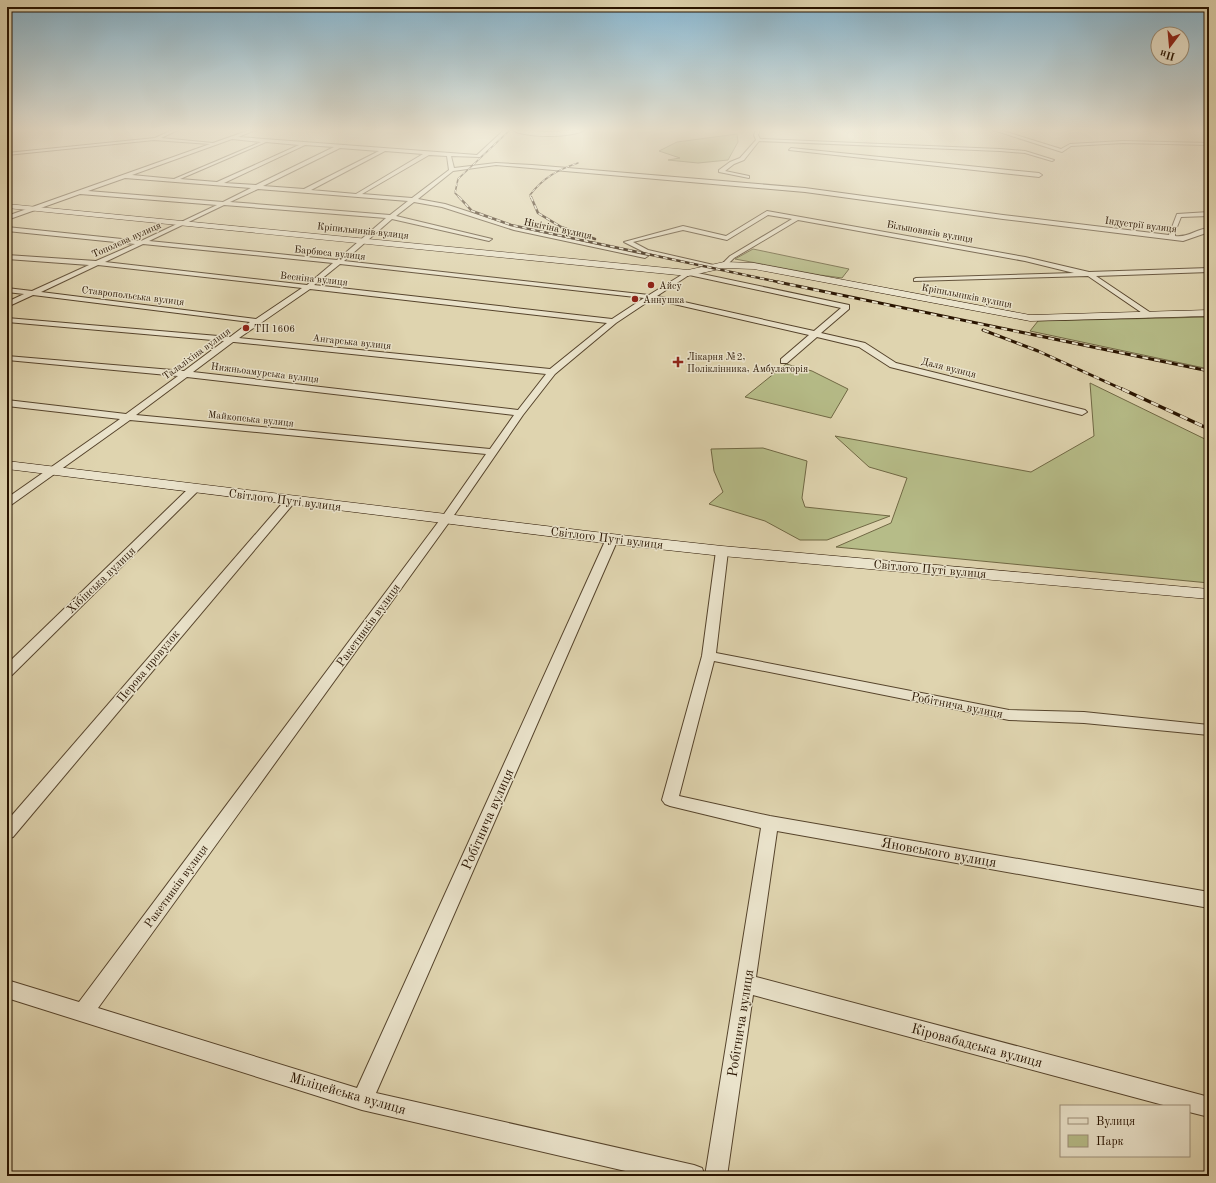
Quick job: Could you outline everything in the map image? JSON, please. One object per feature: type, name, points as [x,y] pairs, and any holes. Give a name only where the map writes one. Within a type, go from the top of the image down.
[{"type":"street","points":[[7,218],[98,185]]},
{"type":"street","name":"Нікітіна вулиця","points":[[233,185],[413,200],[443,205],[514,228],[703,270]]},
{"type":"street","name":"Тополєва вулиця","points":[[7,305],[184,223],[261,185]]},
{"type":"street","points":[[305,191],[316,185]]},
{"type":"street","points":[[357,195],[374,185]]},
{"type":"street","name":"Талаліхіна вулиця","points":[[7,503],[234,340],[257,321],[308,287],[365,241],[391,217],[432,185]]},
{"type":"street","name":"Індустрії вулиця","points":[[752,185],[805,190],[1003,217],[1172,237],[1189,238],[1209,230]]},
{"type":"street","points":[[79,192],[391,217],[490,239]]},
{"type":"street","name":"Кріпильників вулиця","points":[[7,206],[688,273],[720,266],[732,257],[798,218]]},
{"type":"street","name":"Кріпильників вулиця","points":[[767,213],[727,238],[683,228],[627,242],[646,251],[720,266],[754,266],[1030,318],[1209,313]]},
{"type":"street","name":"Більшовиків вулиця","points":[[767,213],[1025,259],[1089,274],[1148,315]]},
{"type":"street","points":[[1172,237],[1172,232],[1179,215],[1209,214]]},
{"type":"street","name":"Барбюса вулиця","points":[[7,229],[338,262],[651,297]]},
{"type":"street","name":"Весніна вулиця","points":[[10,256],[95,263],[614,321]]},
{"type":"street","name":"Більшовиків вулиця","points":[[916,280],[1209,270]]},
{"type":"street","points":[[688,273],[846,307],[784,361]]},
{"type":"street","name":"Ракетників вулиця","points":[[83,1013],[446,519],[520,413],[552,372],[614,321],[688,273]]},
{"type":"street","name":"Ставропольська вулиця","points":[[7,290],[257,321]]},
{"type":"street","name":"Даля вулиця","points":[[651,297],[862,345],[893,365],[1082,412]]},
{"type":"street","name":"Ангарська вулиця","points":[[7,320],[234,340],[552,372]]},
{"type":"street","name":"Нижньоамурська вулиця","points":[[7,358],[185,374],[520,413]]},
{"type":"street","name":"Майкопська вулиця","points":[[7,403],[128,417],[492,452]]},
{"type":"street","name":"Світлого Путі вулиця","points":[[7,465],[194,489],[722,551],[1209,594]]},
{"type":"street","name":"Хібінська вулиця","points":[[7,672],[194,489]]},
{"type":"street","name":"Перова провулок","points":[[7,832],[290,500]]},
{"type":"street","name":"Робітнича вулиця","points":[[362,1100],[612,539]]},
{"type":"street","points":[[709,656],[722,551]]},
{"type":"street","name":"Робітнича вулиця","points":[[709,656],[1009,715],[1058,715],[1099,718],[1209,730]]},
{"type":"street","name":"Яновського вулиця","points":[[709,656],[670,800],[770,823],[1209,900]]},
{"type":"street","name":"Робітнича вулиця","points":[[716,1176],[770,823]]},
{"type":"street","name":"Кіровабадська вулиця","points":[[746,984],[1209,1107]]},
{"type":"street","name":"Міліцейська вулиця","points":[[7,990],[362,1100],[694,1176]]},
{"type":"green space","points":[[753,249],[849,269],[842,278],[735,259]]},
{"type":"green space","points":[[1209,317],[1209,369],[1030,331],[1038,321]]},
{"type":"green space","points":[[786,364],[812,371],[848,389],[831,418],[745,397]]},
{"type":"green space","points":[[1090,383],[1209,441],[1209,583],[836,547],[891,523],[907,478],[869,467],[835,436],[1031,472],[1094,436]]},
{"type":"green space","points":[[763,448],[807,461],[802,498],[805,507],[890,516],[827,540],[800,540],[765,521],[709,504],[723,492],[714,471],[711,449]]},
{"type":"railway","points":[[457,185],[455,193],[459,197]]},
{"type":"railway","points":[[531,198],[530,195],[539,185]]},
{"type":"railway","points":[[459,197],[472,211],[511,225],[783,283]]},
{"type":"railway","points":[[531,197],[538,213],[561,227],[595,239]]},
{"type":"railway","points":[[778,282],[1209,371]]},
{"type":"railway","points":[[983,330],[1038,351],[1124,390]]},
{"type":"railway","points":[[1122,389],[1209,429]]},
{"type":"place","name":"Айсу","points":[[651,285]]},
{"type":"place","name":"Аннушка","points":[[635,299]]},
{"type":"place","name":"ТП 1606","points":[[246,328]]},
{"type":"place","name":"Лікарня №2, Поліклінника, Амбулаторія","points":[[678,362]]}]
